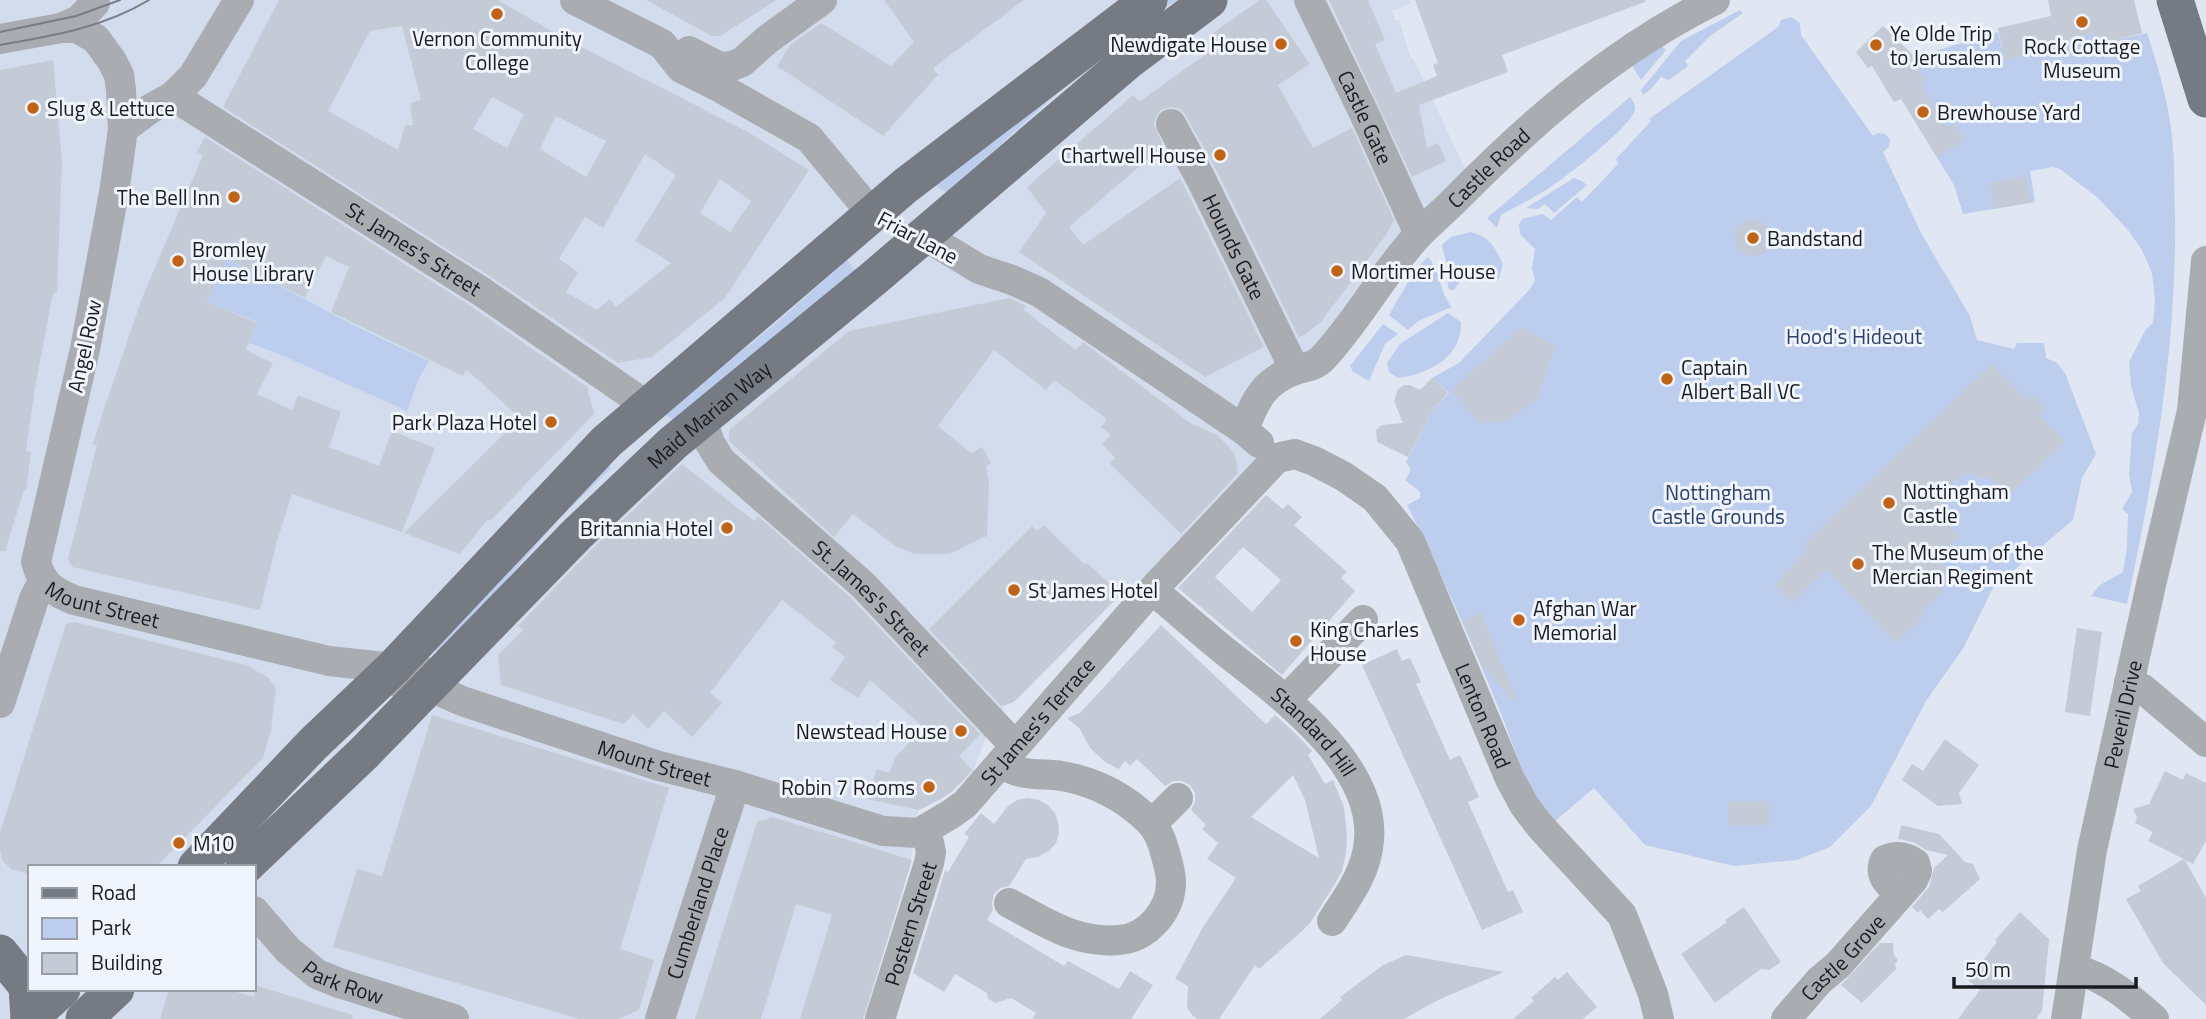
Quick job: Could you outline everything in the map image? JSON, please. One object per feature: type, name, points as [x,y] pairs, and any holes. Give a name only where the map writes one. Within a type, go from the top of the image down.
[{"type":"main road","points":[[198,865],[313,744],[402,658],[606,442],[905,186],[1149,0]]},
{"type":"main road","name":"Maid Marian Way","points":[[246,865],[364,753],[577,534],[673,443],[925,236],[1128,61],[1209,0]]},
{"type":"main road","points":[[2175,0],[2206,99]]},
{"type":"main road","name":"Friar Lane","points":[[873,215],[925,236]]},
{"type":"main road","points":[[0,953],[27,986],[29,1019]]},
{"type":"main road","points":[[29,1019],[60,991]]},
{"type":"main road","points":[[84,1019],[114,991]]},
{"type":"main road","points":[[0,1005],[29,1019]]},
{"type":"street","points":[[123,129],[173,96],[193,76],[239,0]]},
{"type":"street","name":"Friar Lane","points":[[575,0],[662,44],[681,68],[809,138],[873,215]]},
{"type":"street","points":[[662,44],[690,52],[720,67],[732,66],[742,62],[821,0]]},
{"type":"street","name":"Castle Gate","points":[[1309,0],[1419,234]]},
{"type":"street","name":"Castle Road","points":[[1244,430],[1254,402],[1272,381],[1319,362],[1342,337],[1364,303],[1419,234],[1508,146],[1566,97],[1664,27],[1715,0]]},
{"type":"street","points":[[61,28],[79,20],[95,2]]},
{"type":"street","points":[[0,39],[61,28],[77,28],[96,39],[98,23],[95,2]]},
{"type":"street","name":"Angel Row","points":[[0,703],[34,599],[114,193],[123,129],[119,75],[96,39]]},
{"type":"street","points":[[741,101],[732,79],[742,62]]},
{"type":"street","name":"St. James's Street","points":[[173,96],[482,292],[649,407]]},
{"type":"street","name":"Hounds Gate","points":[[1171,124],[1295,370]]},
{"type":"street","name":"Friar Lane","points":[[925,236],[979,269],[1039,292],[1280,457]]},
{"type":"street","name":"Peveril Drive","points":[[2066,1019],[2092,850],[2129,682],[2199,408],[2206,261]]},
{"type":"street","name":"St. James's Street","points":[[702,419],[710,443],[721,461],[863,585],[1008,754]]},
{"type":"street","name":"Lenton Road","points":[[1280,457],[1296,454],[1358,486],[1375,498],[1410,541],[1510,779],[1524,806],[1622,915],[1653,994],[1659,1019]]},
{"type":"street","points":[[1147,596],[1255,479],[1280,457]]},
{"type":"street","name":"Mount Street","points":[[40,572],[55,592],[74,600],[329,661],[402,658]]},
{"type":"street","name":"St James's Terrace","points":[[926,829],[965,804],[1147,596]]},
{"type":"street","name":"Standard Hill","points":[[1147,596],[1286,699],[1338,754],[1358,789],[1369,822],[1366,862],[1357,883],[1332,921]]},
{"type":"street","points":[[1286,699],[1363,620]]},
{"type":"street","points":[[402,658],[417,697]]},
{"type":"street","points":[[2129,682],[2143,689],[2206,742]]},
{"type":"street","name":"Mount Street","points":[[417,697],[462,701],[659,766],[734,785],[883,831],[919,833],[926,829]]},
{"type":"street","points":[[1008,754],[1009,769],[1027,774],[1061,776],[1104,789],[1122,798],[1153,824],[1163,844],[1171,882],[1169,898],[1158,918],[1148,929],[1134,937],[1120,940],[1082,938],[1055,929],[1009,903]]},
{"type":"street","name":"Cumberland Place","points":[[660,1019],[734,785]]},
{"type":"street","points":[[1153,824],[1178,798]]},
{"type":"street","name":"Postern Street","points":[[882,1010],[929,863],[931,852],[926,829]]},
{"type":"street","name":"Castle Grove","points":[[1786,1019],[1900,895]]},
{"type":"street","name":"Park Row","points":[[256,913],[288,950],[317,974],[339,983],[377,1007],[453,1019]]},
{"type":"street","points":[[2075,969],[2092,974],[2120,989],[2154,1019]]},
{"type":"shaded area","points":[[0,0],[1410,0],[1411,3],[1392,11],[1395,20],[1399,20],[1411,59],[1413,58],[1468,175],[1324,342],[1228,419],[1269,459],[1145,587],[1112,597],[1003,709],[985,740],[971,777],[918,810],[910,865],[864,1019],[0,1019]]},
{"type":"green space","points":[[1164,0],[1177,0],[1065,86],[947,193],[928,181]]},
{"type":"green space","points":[[1740,10],[1743,13],[1710,36],[1685,61],[1688,66],[1669,80],[1661,77],[1643,95],[1641,90],[1681,41]]},
{"type":"green space","name":"Nottingham Castle Grounds","points":[[1791,17],[1800,23],[1801,35],[1873,136],[1878,133],[1885,134],[1890,139],[1889,147],[1883,152],[1921,233],[1970,316],[1977,340],[2014,349],[2017,343],[2044,343],[2046,358],[2057,363],[2065,373],[2096,454],[2082,478],[2073,520],[1993,588],[1964,647],[1926,701],[1871,806],[1830,847],[1797,860],[1734,866],[1645,845],[1594,788],[1554,822],[1536,798],[1523,771],[1468,636],[1407,505],[1420,498],[1420,492],[1405,480],[1411,470],[1406,462],[1431,413],[1449,393],[1432,378],[1459,363],[1530,289],[1535,280],[1532,268],[1535,249],[1520,234],[1519,224],[1522,219],[1543,214],[1551,220],[1577,197],[1582,202],[1618,164],[1616,159],[1651,121],[1649,119],[1778,27],[1781,20]]},
{"type":"green space","name":"Brewhouse Yard","points":[[2079,29],[2081,36],[2094,33],[2098,48],[2110,45],[2110,41],[2147,33],[2165,97],[2173,146],[2175,264],[2168,362],[2155,459],[2127,604],[2091,596],[2100,585],[2123,572],[2127,548],[2128,514],[2122,509],[2132,492],[2129,475],[2132,433],[2138,424],[2139,413],[2131,386],[2129,362],[2146,329],[2153,323],[2155,300],[2152,273],[2142,250],[2128,230],[2098,198],[2060,169],[2053,167],[2030,171],[2035,202],[1963,214],[1954,185],[1901,99],[1894,102],[1882,83],[1915,57],[1998,32],[2002,47]]},
{"type":"green space","points":[[1662,46],[1666,50],[1641,80],[1632,66]]},
{"type":"green space","points":[[1630,97],[1635,108],[1630,119],[1596,152],[1549,188],[1501,215],[1497,228],[1487,218]]},
{"type":"green space","points":[[1574,178],[1587,185],[1554,213],[1545,204],[1538,209],[1526,208]]},
{"type":"green space","points":[[1471,232],[1487,240],[1497,253],[1503,264],[1499,279],[1491,282],[1470,275],[1462,279],[1454,290],[1449,290],[1448,267],[1442,245],[1451,237]]},
{"type":"green space","points":[[1428,257],[1452,307],[1418,321],[1408,330],[1389,315],[1415,270]]},
{"type":"green space","points":[[227,258],[359,328],[429,361],[419,378],[407,411],[249,343],[257,322],[207,302]]},
{"type":"green space","points":[[847,260],[859,275],[674,421],[665,414],[780,320]]},
{"type":"green space","points":[[1448,313],[1461,322],[1460,335],[1456,345],[1441,362],[1409,376],[1398,378],[1389,372],[1387,363],[1400,344]]},
{"type":"green space","points":[[1383,324],[1398,334],[1385,344],[1369,381],[1353,372],[1350,366]]},
{"type":"green space","points":[[603,460],[611,468],[560,518],[467,625],[438,653],[428,644]]},
{"type":"building","points":[[279,0],[498,0],[562,37],[748,132],[809,170],[725,298],[652,357],[618,363],[491,277],[223,107]],"holes":[[[402,26],[421,100],[410,103],[413,125],[405,125],[398,150],[328,111],[370,31]],[[492,97],[524,114],[507,148],[473,129]],[[556,116],[606,141],[586,177],[540,149]],[[645,154],[676,175],[635,241],[671,263],[616,307],[610,299],[597,310],[566,292],[578,272],[559,259],[585,217],[603,228]],[[720,179],[751,201],[730,232],[700,213]]]},
{"type":"building","points":[[646,0],[777,0],[720,36],[712,36]]},
{"type":"building","points":[[884,0],[1024,0],[933,68],[938,75],[883,136],[777,66],[790,45],[821,23],[891,66],[914,42]]},
{"type":"building","points":[[1260,0],[1266,0],[1310,64],[1278,85],[1313,148],[1352,128],[1394,220],[1386,235],[1320,323],[1299,338],[1217,171],[1186,116],[1181,109],[1162,109],[1154,124],[1163,146],[1069,227],[1083,245],[1180,178],[1264,347],[1205,377],[1019,252],[1046,213],[1027,187],[1133,95],[1139,102],[1217,46],[1210,35]]},
{"type":"building","points":[[1329,0],[1368,0],[1385,40],[1375,44],[1396,93],[1437,76],[1433,65],[1438,63],[1415,0],[1645,2],[1502,55],[1508,72],[1419,105],[1427,148],[1438,143],[1446,161],[1412,177]]},
{"type":"building","name":"Rock Cottage Museum","points":[[2048,0],[2134,0],[2142,33],[2097,45],[2094,33],[2045,45],[2046,50],[2005,60],[1998,28],[2051,16]]},
{"type":"building","name":"Brewhouse Yard","points":[[1883,26],[1915,57],[1912,60],[1925,81],[1920,84],[1946,127],[1954,123],[1964,140],[1937,157],[1901,98],[1894,102],[1872,66],[1868,68],[1856,52]]},
{"type":"building","points":[[53,60],[62,162],[57,293],[53,293],[35,388],[26,451],[31,452],[26,490],[5,551],[0,551],[0,70]]},
{"type":"building","points":[[205,137],[472,307],[587,387],[594,414],[490,521],[488,519],[460,554],[404,533],[520,418],[466,369],[463,376],[331,312],[349,267],[326,256],[305,298],[227,258],[207,302],[257,323],[246,350],[273,363],[257,394],[292,410],[298,395],[341,412],[329,447],[379,466],[392,431],[435,448],[402,532],[292,494],[260,610],[72,567],[68,559],[97,445],[93,444],[142,298],[203,155],[197,152]]},
{"type":"building","points":[[2026,176],[2031,202],[1994,209],[1990,183]]},
{"type":"building","name":"Bandstand","points":[[1753,220],[1765,226],[1771,238],[1765,250],[1753,256],[1741,250],[1735,238],[1741,226]]},
{"type":"building","points":[[1009,298],[1026,306],[1024,310],[1076,350],[1083,342],[1192,424],[1217,435],[1231,449],[1236,458],[1238,473],[1181,534],[1110,464],[1115,458],[1102,444],[1111,435],[1101,427],[1107,419],[1054,380],[1046,390],[994,350],[938,426],[971,453],[982,447],[991,463],[986,466],[989,484],[987,536],[949,554],[914,554],[894,545],[853,514],[834,537],[729,441],[729,430],[849,331]]},
{"type":"building","points":[[1521,327],[1555,346],[1537,400],[1505,421],[1479,423],[1452,390]]},
{"type":"building","name":"Nottingham Castle","points":[[1992,364],[2027,400],[2032,395],[2039,402],[2045,410],[2039,415],[2065,442],[2007,497],[1988,476],[1984,479],[1974,473],[1965,474],[1948,486],[1944,492],[1945,513],[1942,516],[1959,536],[1936,558],[1951,573],[1939,585],[1944,590],[1921,612],[1924,616],[1896,643],[1826,569],[1793,603],[1774,585],[1808,549],[1803,545]]},
{"type":"building","points":[[1432,378],[1448,393],[1431,413],[1408,457],[1377,442],[1376,430],[1382,425],[1403,423],[1394,401],[1398,389],[1410,385],[1420,390]]},
{"type":"building","points":[[682,464],[754,521],[758,516],[851,598],[980,734],[959,756],[972,770],[953,791],[919,810],[867,799],[877,769],[889,773],[895,758],[923,727],[870,680],[858,698],[830,680],[845,657],[832,647],[836,642],[782,600],[710,693],[722,703],[692,737],[664,711],[648,729],[633,714],[624,724],[501,685],[498,655],[523,630],[518,626],[592,549]]},
{"type":"building","points":[[1266,495],[1283,509],[1288,504],[1302,517],[1294,525],[1347,572],[1341,578],[1355,591],[1282,675],[1178,588]],"holes":[[[1243,547],[1281,580],[1252,612],[1215,577]]]},
{"type":"building","points":[[1044,525],[1085,565],[1087,563],[1121,594],[1014,702],[1001,706],[929,629],[1032,526],[1037,531]]},
{"type":"building","points":[[1481,613],[1517,701],[1515,702],[1481,664],[1463,621]]},
{"type":"building","points":[[75,622],[246,665],[269,678],[276,689],[271,730],[263,758],[158,865],[28,865],[28,873],[11,869],[3,861],[0,833],[66,624]]},
{"type":"building","points":[[1161,625],[1266,724],[1275,715],[1312,751],[1308,755],[1325,784],[1333,780],[1344,807],[1347,836],[1342,871],[1310,923],[1259,969],[1255,965],[1219,1019],[1198,1019],[1193,1016],[1187,1008],[1188,986],[1175,979],[1203,927],[1236,878],[1207,859],[1218,843],[1202,829],[1206,825],[1191,810],[1195,793],[1190,785],[1173,781],[1165,786],[1137,759],[1130,766],[1125,761],[1119,769],[1105,762],[1090,748],[1080,729],[1067,718],[1080,713]],"holes":[[[1293,775],[1305,800],[1319,858],[1251,817]]]},
{"type":"building","points":[[2077,628],[2102,632],[2090,716],[2065,712]]},
{"type":"building","points":[[1397,649],[1402,661],[1410,658],[1421,682],[1416,684],[1450,760],[1460,755],[1479,797],[1468,802],[1508,892],[1513,890],[1523,912],[1482,930],[1362,665]]},
{"type":"building","points":[[432,715],[669,788],[620,949],[654,960],[639,1010],[618,1019],[580,1019],[333,947],[357,869],[382,876]]},
{"type":"building","points":[[1945,739],[1979,765],[1959,793],[1962,804],[1938,806],[1902,780],[1912,764],[1923,771]]},
{"type":"building","points":[[2165,771],[2183,780],[2186,773],[2206,783],[2206,841],[2193,864],[2185,860],[2206,898],[2206,1005],[2163,963],[2126,899],[2141,891],[2138,886],[2184,859],[2148,841],[2153,832],[2135,823],[2137,818],[2133,809],[2149,804]]},
{"type":"building","points":[[1027,798],[1039,800],[1055,813],[1059,833],[1056,843],[1038,857],[1026,859],[1009,886],[1000,888],[994,894],[993,910],[987,920],[1064,966],[1068,961],[1119,989],[1130,971],[1153,985],[1131,1019],[1032,1019],[1036,1013],[1011,998],[996,1003],[988,999],[987,993],[955,974],[944,992],[913,973],[945,871],[948,872],[969,837],[964,834],[981,813],[994,824],[1008,806]]},
{"type":"building","points":[[1728,801],[1769,801],[1769,825],[1728,825]]},
{"type":"building","points":[[773,817],[912,860],[863,1019],[800,1019],[832,915],[796,904],[761,1019],[695,1019],[757,822]]},
{"type":"building","points":[[1901,825],[1939,834],[1965,862],[1973,864],[1980,879],[1943,912],[1939,909],[1928,919],[1920,910],[1918,913],[1912,907],[1929,887],[1934,868],[1948,855],[1898,839]]},
{"type":"building","points":[[1744,907],[1781,962],[1769,970],[1761,969],[1715,1003],[1681,954]]},
{"type":"building","points":[[2020,912],[2049,939],[2042,1011],[2036,1019],[1958,1019],[1980,990],[1968,980],[1997,942],[1995,940]]},
{"type":"building","points":[[1880,943],[1893,943],[1894,955],[1898,960],[1896,969],[1862,1003],[1841,985]]},
{"type":"building","points":[[1406,955],[1504,972],[1438,1000],[1404,1019],[1320,1019],[1342,1000],[1340,997],[1383,965]]},
{"type":"building","points":[[1567,972],[1597,1007],[1583,1019],[1513,1019],[1534,1001],[1531,998],[1555,977],[1558,980]]},
{"type":"building","points":[[256,986],[353,1015],[352,1019],[160,1019],[168,991],[233,991],[254,997]]},
{"type":"tram line","points":[[0,32],[76,16],[120,0]]},
{"type":"tram line","points":[[0,45],[95,24],[149,0]]},
{"type":"place","name":"Vernon Community College","points":[[497,14]]},
{"type":"place","name":"Rock Cottage Museum","points":[[2082,22]]},
{"type":"place","name":"Newdigate House","points":[[1281,44]]},
{"type":"place","name":"Ye Olde Trip to Jerusalem","points":[[1876,45]]},
{"type":"place","name":"Slug & Lettuce","points":[[33,108]]},
{"type":"place","name":"Brewhouse Yard","points":[[1923,112]]},
{"type":"place","name":"Chartwell House","points":[[1220,155]]},
{"type":"place","name":"The Bell Inn","points":[[234,197]]},
{"type":"place","name":"Bandstand","points":[[1753,238]]},
{"type":"place","name":"Bromley House Library","points":[[178,261]]},
{"type":"place","name":"Mortimer House","points":[[1337,271]]},
{"type":"place","name":"Captain Albert Ball VC","points":[[1667,379]]},
{"type":"place","name":"Park Plaza Hotel","points":[[551,422]]},
{"type":"place","name":"Nottingham Castle","points":[[1889,503]]},
{"type":"place","name":"Britannia Hotel","points":[[727,528]]},
{"type":"place","name":"The Museum of the Mercian Regiment","points":[[1858,564]]},
{"type":"place","name":"St James Hotel","points":[[1014,590]]},
{"type":"place","name":"Afghan War Memorial","points":[[1519,620]]},
{"type":"place","name":"King Charles House","points":[[1296,641]]},
{"type":"place","name":"Newstead House","points":[[961,731]]},
{"type":"place","name":"Robin 7 Rooms","points":[[929,787]]},
{"type":"place","name":"M10","points":[[179,843]]},
{"type":"park label","name":"Hood's Hideout","points":[[1854,336]]}]
